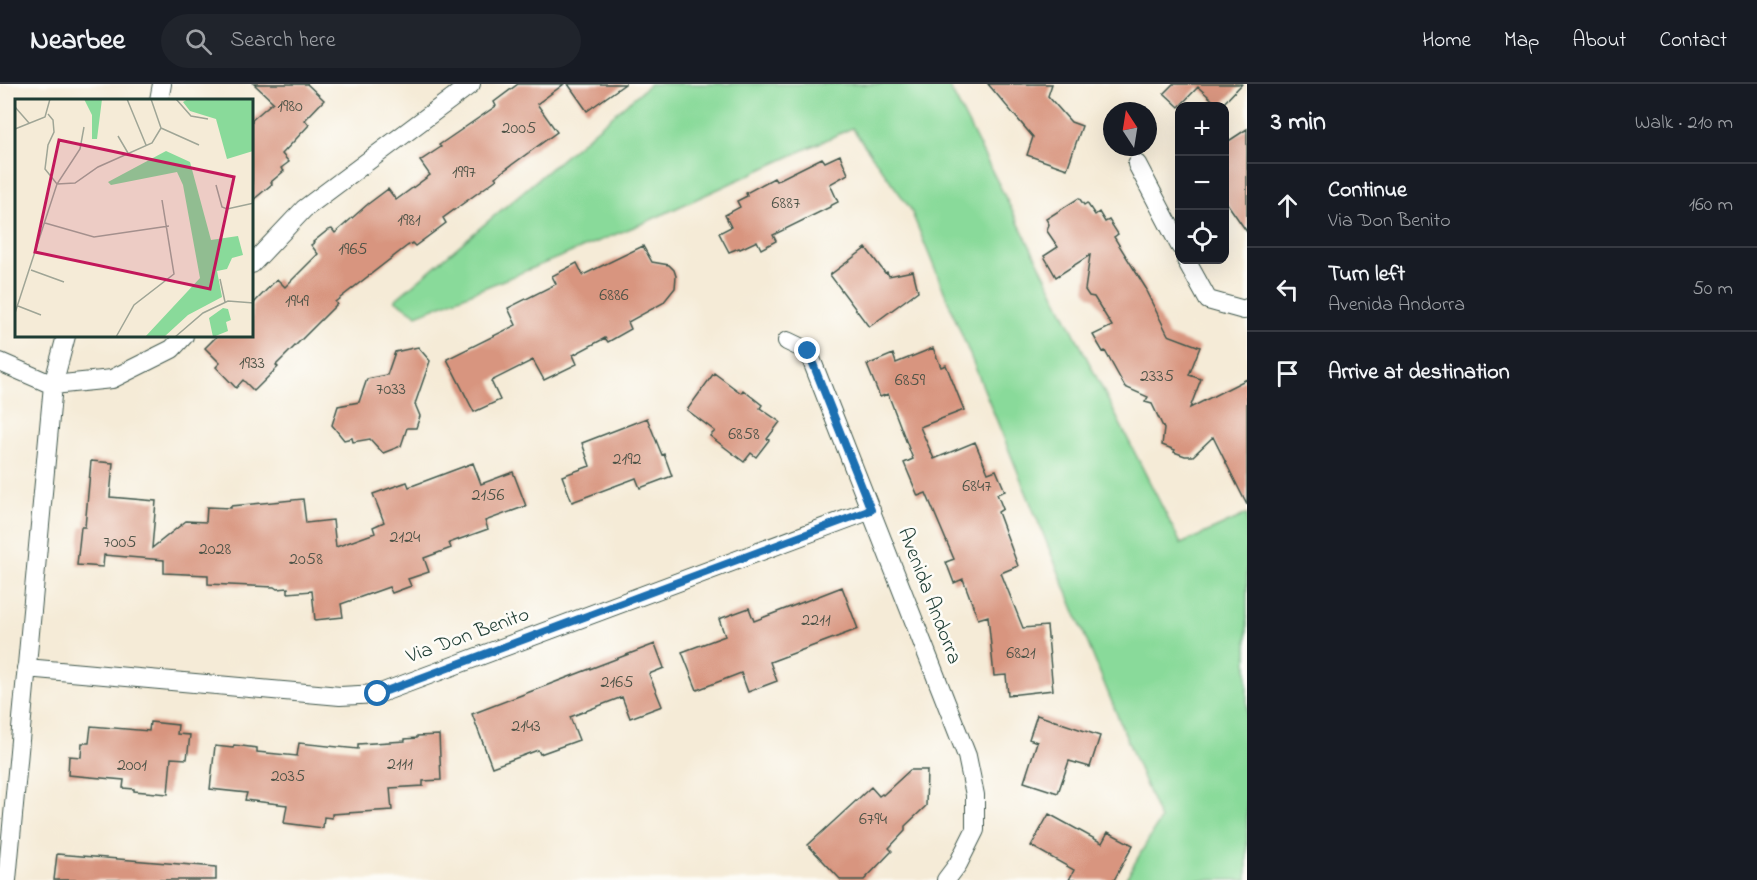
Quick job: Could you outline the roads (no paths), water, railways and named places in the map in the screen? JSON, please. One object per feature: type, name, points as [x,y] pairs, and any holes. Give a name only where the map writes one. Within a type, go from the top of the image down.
[{"type":"street","points":[[159,99],[162,84]]},
{"type":"street","points":[[254,262],[304,209],[471,84]]},
{"type":"street","points":[[1137,164],[1175,238]]},
{"type":"street","points":[[1188,264],[1208,300],[1244,310],[1247,308]]},
{"type":"street","points":[[7,880],[53,385],[65,338]]},
{"type":"street","points":[[0,363],[53,385],[112,379],[172,349],[182,338]]},
{"type":"street","name":"Avenida Andorra","points":[[787,341],[808,351],[967,756],[975,795],[975,830],[958,864],[946,880]]},
{"type":"street","name":"Via Don Benito","points":[[26,668],[340,696],[378,694],[871,510]]}]
